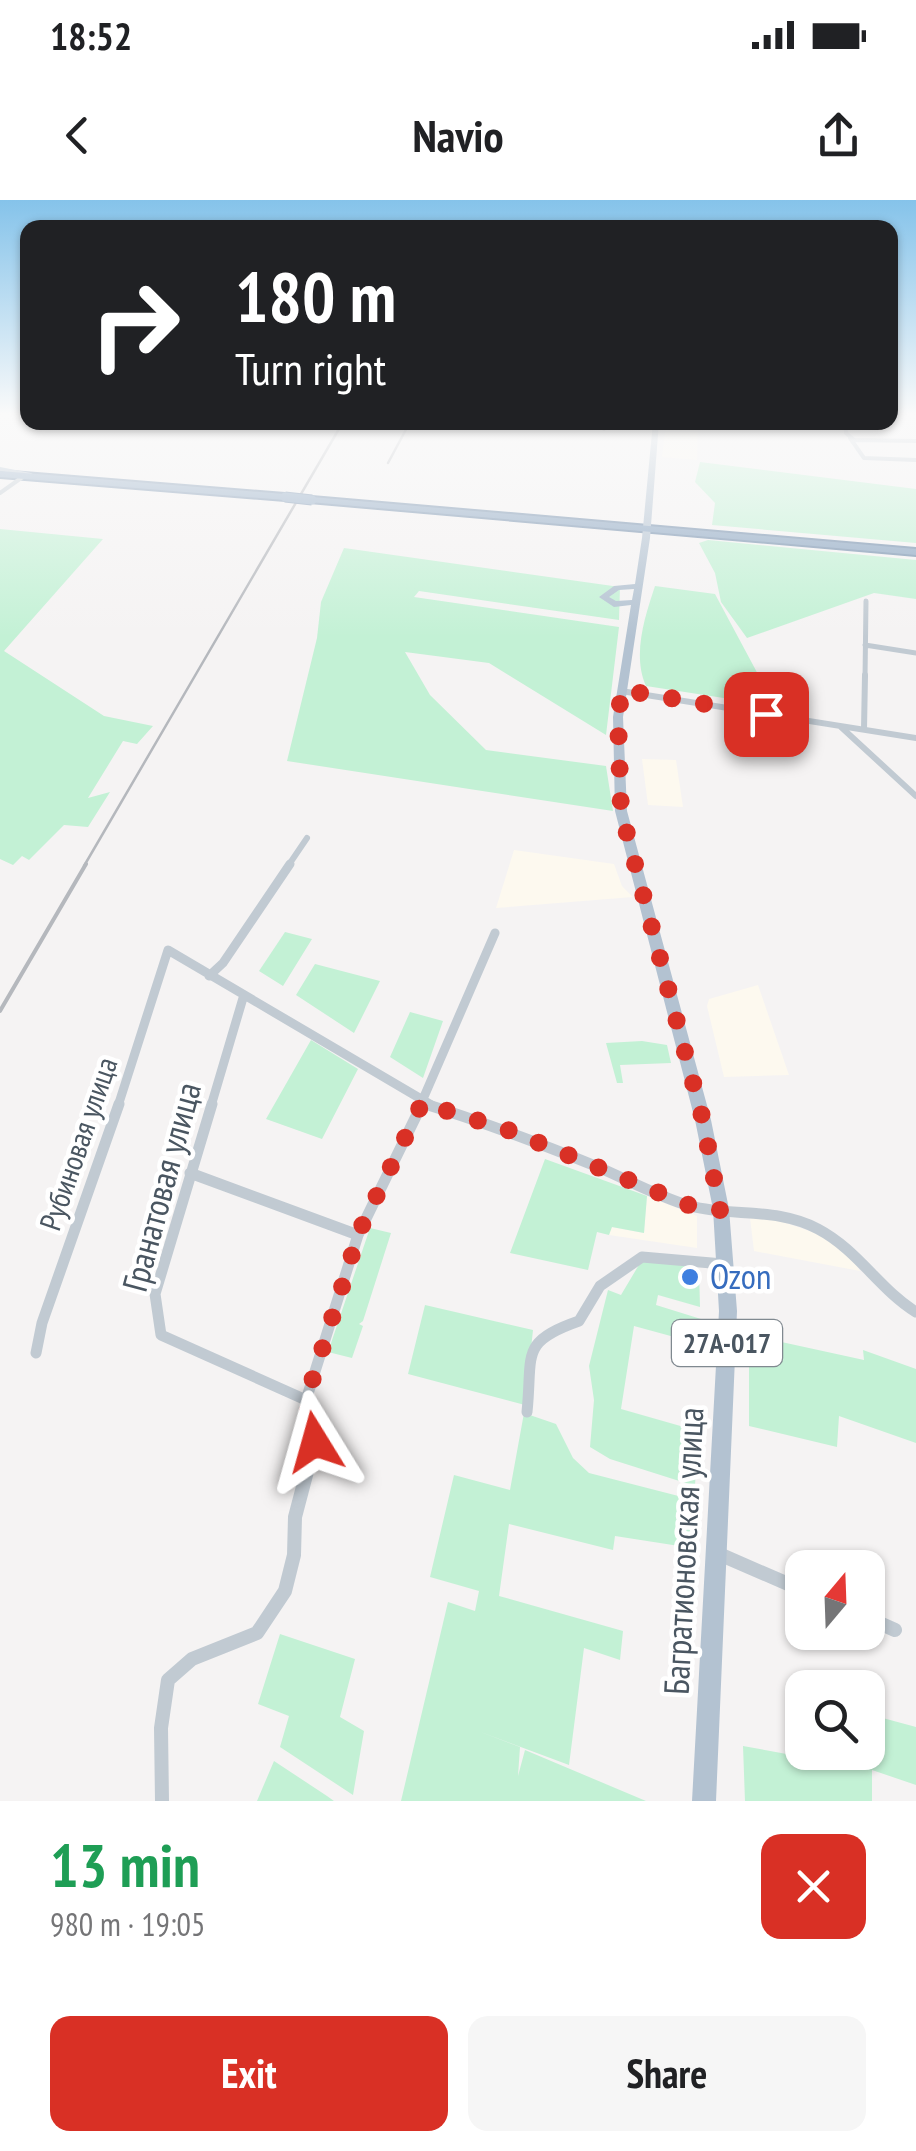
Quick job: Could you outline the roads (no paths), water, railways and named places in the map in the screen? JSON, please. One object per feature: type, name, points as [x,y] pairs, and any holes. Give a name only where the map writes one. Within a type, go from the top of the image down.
[{"type":"highway","points":[[165,488],[916,552]]},
{"type":"main road","name":"27А-017","points":[[622,690],[650,488]]},
{"type":"main road","points":[[634,602],[614,604],[602,597],[610,590],[637,586]]},
{"type":"main road","name":"Багратионовская улица","points":[[622,690],[618,717],[621,811],[703,1120],[726,1265],[728,1310],[704,1801]]},
{"type":"street","points":[[864,729],[866,602]]},
{"type":"street","points":[[865,645],[916,653]]},
{"type":"street","points":[[622,690],[916,738]]},
{"type":"street","points":[[839,725],[916,796]]},
{"type":"street","points":[[307,838],[223,962],[208,976],[422,1103],[508,1130],[691,1206],[773,1212],[813,1226],[846,1245],[884,1282],[895,1300],[916,1312]]},
{"type":"street","points":[[162,1801],[161,1728],[168,1680],[192,1659],[257,1632],[284,1592],[294,1555],[295,1517],[315,1442],[306,1400],[358,1234],[422,1103],[495,933]]},
{"type":"street","name":"Рубиновая улица","points":[[36,1353],[42,1323],[145,1031],[168,950],[208,976]]},
{"type":"street","name":"Гранатовая улица","points":[[244,998],[155,1294],[161,1335],[306,1400]]},
{"type":"street","points":[[190,1173],[358,1234]]},
{"type":"street","points":[[527,1413],[534,1344],[544,1333],[578,1322],[600,1286],[642,1257],[726,1265]]},
{"type":"street","points":[[717,1553],[785,1583]]},
{"type":"street","points":[[885,1626],[895,1630]]},
{"type":"railway","points":[[84,866],[305,488]]},
{"type":"railway","points":[[0,1011],[86,864]]},
{"type":"place","name":"Ozon","points":[[690,1277]]}]
